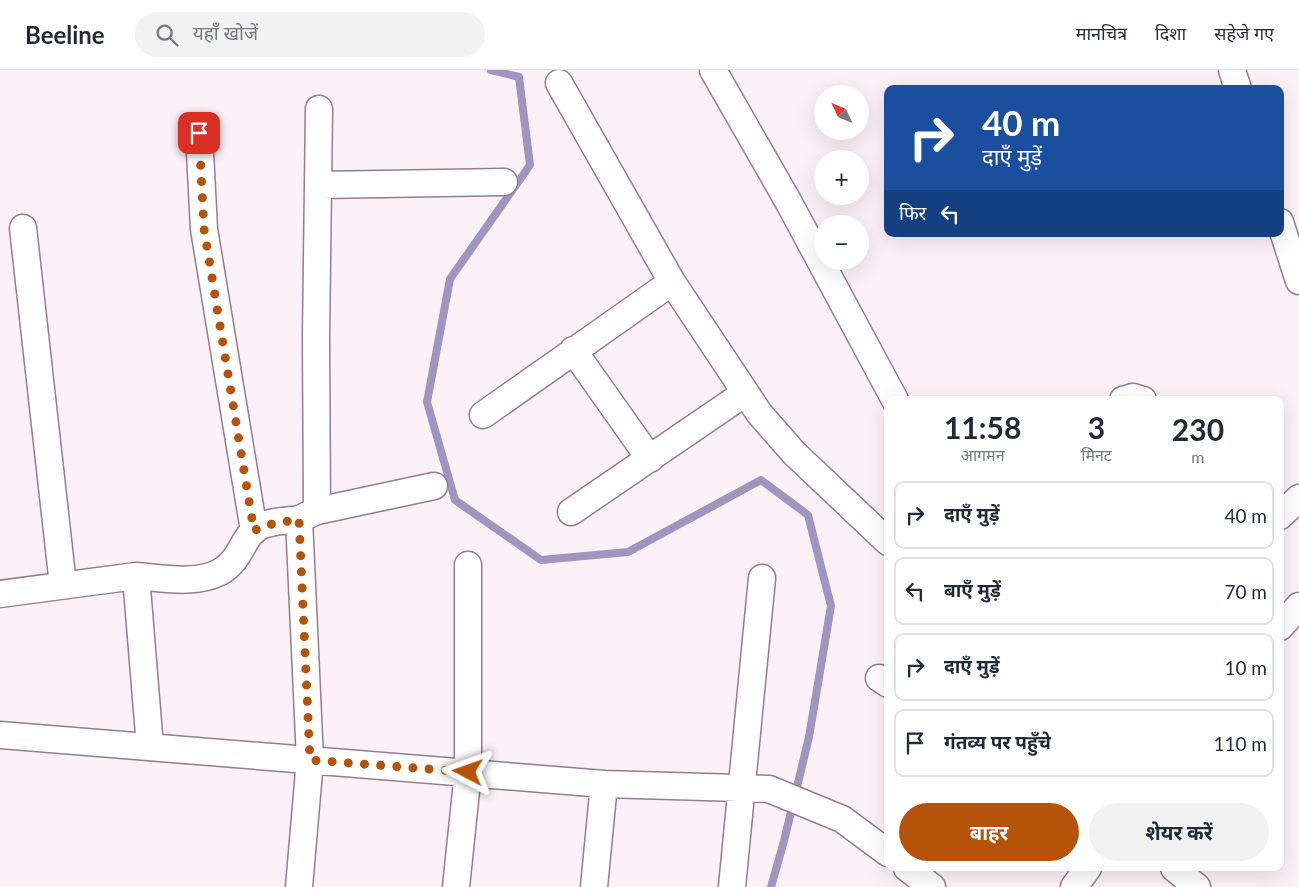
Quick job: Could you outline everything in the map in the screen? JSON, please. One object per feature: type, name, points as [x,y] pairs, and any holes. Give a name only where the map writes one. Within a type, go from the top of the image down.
[{"type":"street","points":[[713,70],[793,209],[893,396]]},
{"type":"street","points":[[1232,70],[1237,85]]},
{"type":"street","points":[[559,83],[672,282],[745,393],[778,436],[884,538]]},
{"type":"street","points":[[299,887],[310,760],[308,515],[316,337],[319,109]]},
{"type":"street","points":[[199,133],[204,229],[254,531]]},
{"type":"street","points":[[319,186],[504,182]]},
{"type":"street","points":[[23,228],[63,585]]},
{"type":"street","points":[[1284,234],[1299,281]]},
{"type":"street","points":[[483,415],[672,282]]},
{"type":"street","points":[[573,350],[650,458]]},
{"type":"street","points":[[571,512],[745,393]]},
{"type":"street","points":[[0,594],[136,576],[189,580],[210,576],[222,571],[231,563],[241,552],[254,531],[262,526],[434,486]]},
{"type":"street","points":[[1284,512],[1299,498]]},
{"type":"street","points":[[456,887],[468,772],[468,565]]},
{"type":"street","points":[[136,576],[150,747]]},
{"type":"street","points":[[732,887],[762,578]]},
{"type":"street","points":[[1284,623],[1299,606]]},
{"type":"street","points":[[0,736],[604,784],[769,789],[842,819],[884,850]]},
{"type":"street","points":[[594,887],[604,784]]},
{"type":"street","points":[[911,871],[932,887]]},
{"type":"street","points":[[1074,887],[1086,871]]},
{"type":"street","points":[[1178,871],[1197,887]]},
{"type":"waterway","points":[[491,70],[519,77],[530,165],[450,279],[427,402],[455,500],[541,560],[628,552],[761,480],[808,515],[831,606],[809,737],[771,887]]},
{"type":"route","points":[[199,133],[204,229],[254,531],[262,526],[299,519],[310,760],[468,772]]}]
